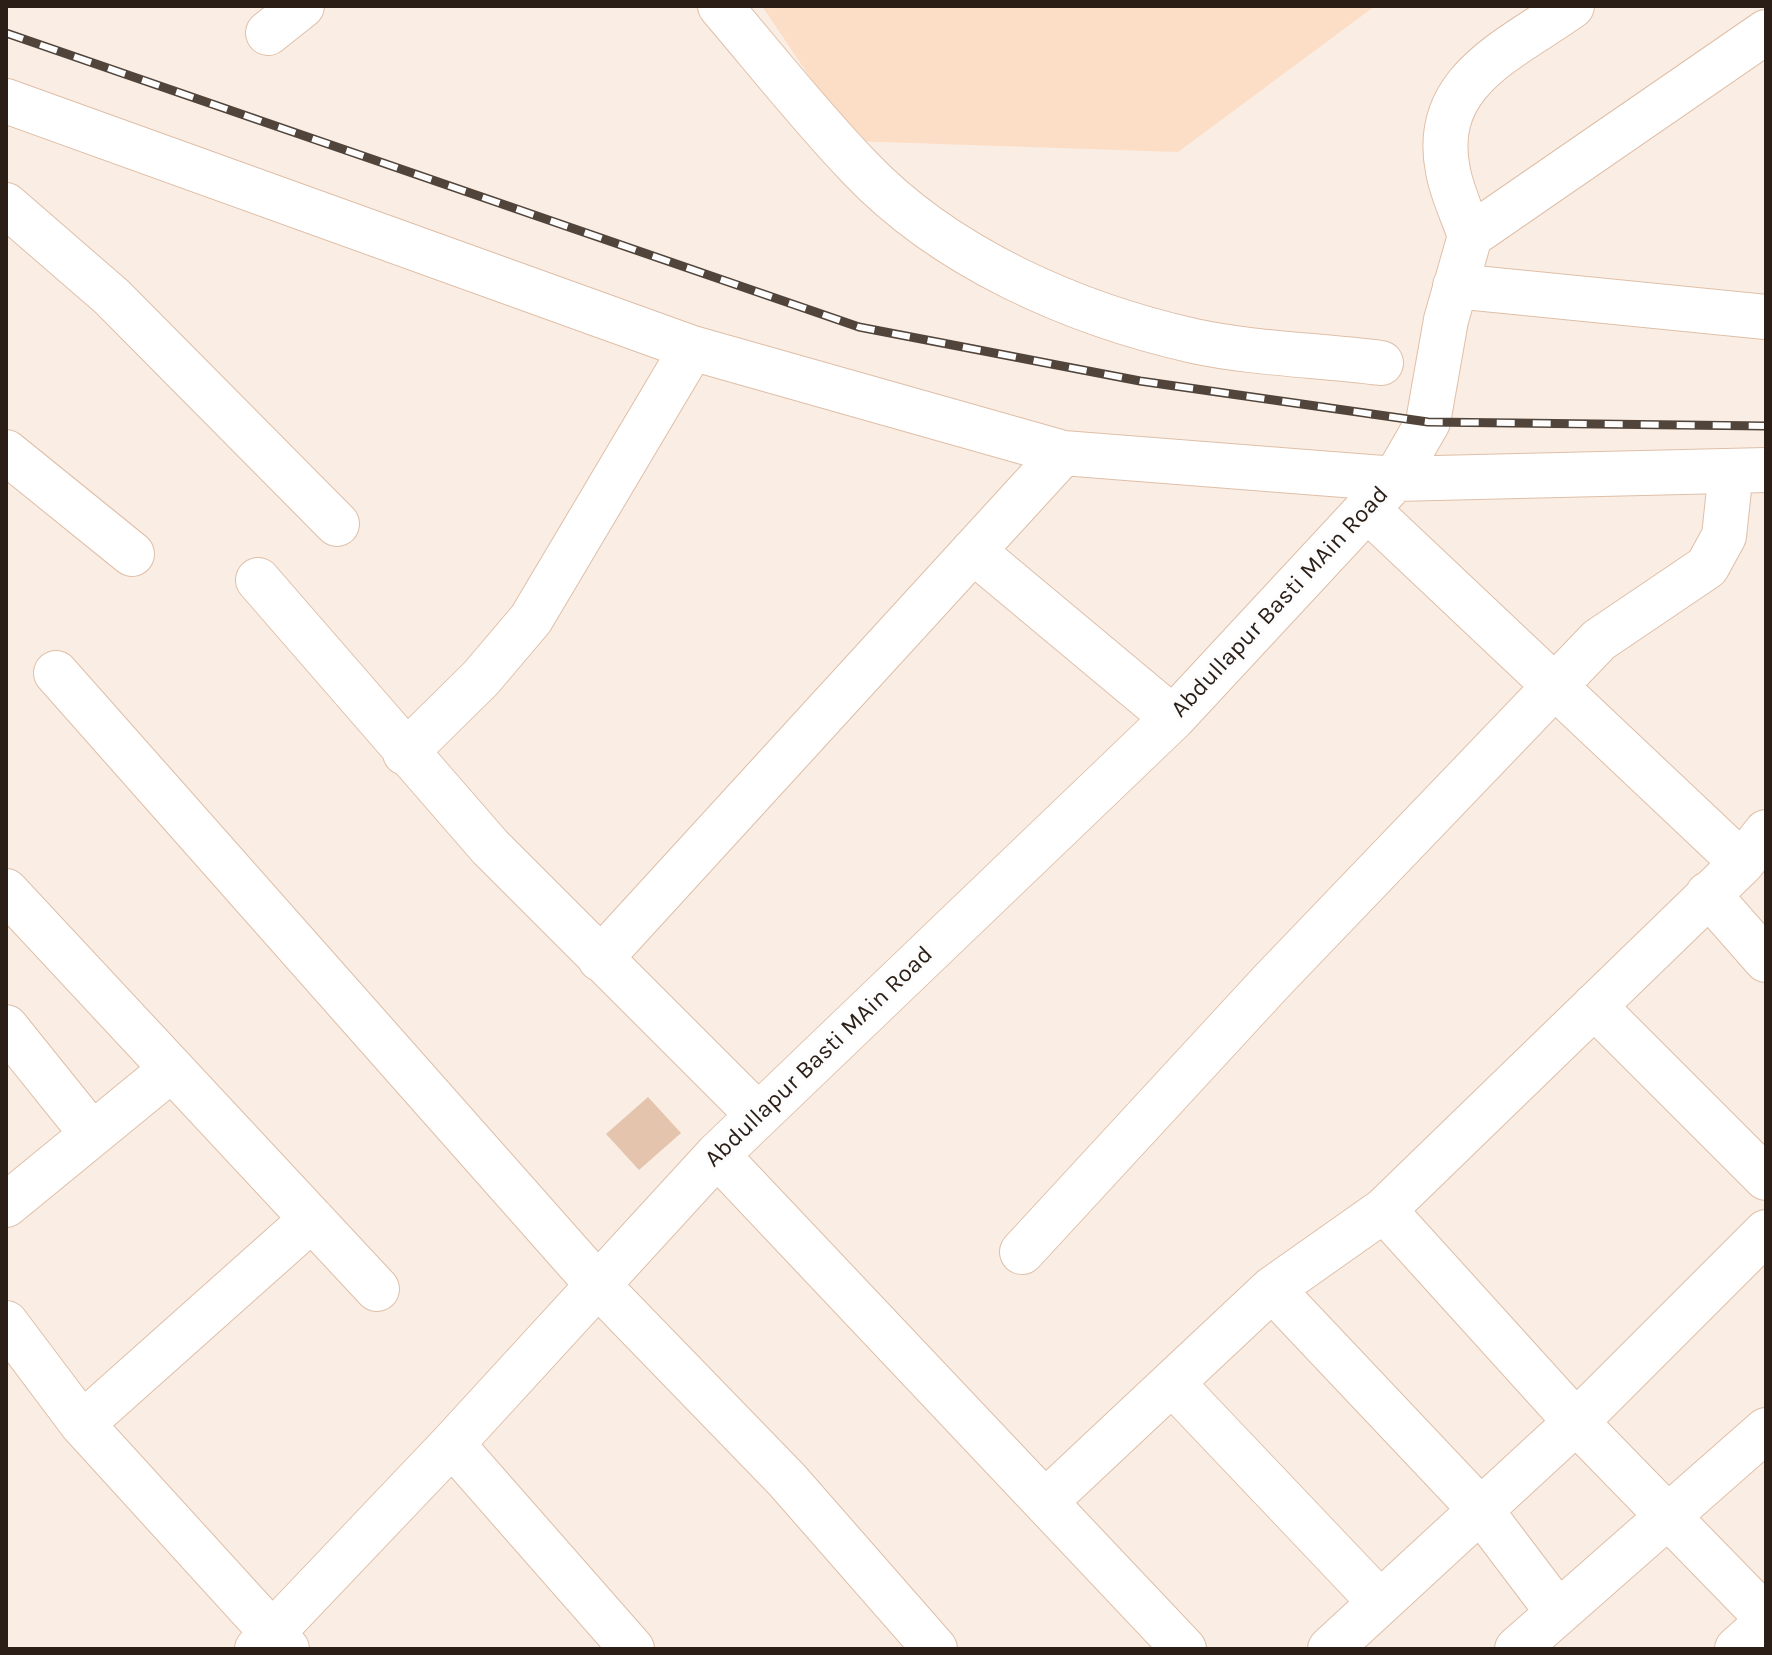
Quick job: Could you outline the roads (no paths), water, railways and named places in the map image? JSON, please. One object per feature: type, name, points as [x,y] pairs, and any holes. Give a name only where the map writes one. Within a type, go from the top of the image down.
[{"type":"street","points":[[268,33],[302,6]]},
{"type":"street","points":[[720,6],[860,169],[917,219],[979,258],[1046,293],[1093,311],[1196,341],[1381,363]]},
{"type":"street","points":[[1572,6],[1464,84],[1446,119],[1448,173],[1470,236],[1766,32]]},
{"type":"street","points":[[6,101],[692,348],[1063,453],[1381,494],[1749,471],[1724,536],[1707,567],[1599,640],[1272,981],[1022,1252]]},
{"type":"street","points":[[6,205],[112,297],[337,524]]},
{"type":"street","name":"Abdullapur Basti MAin Road","points":[[272,1644],[596,1283],[717,1155],[1173,718],[1381,494],[1428,422],[1436,367],[1470,236]]},
{"type":"street","points":[[1455,286],[1766,317]]},
{"type":"street","points":[[405,753],[481,678],[531,619],[692,348]]},
{"type":"street","points":[[6,452],[132,554]]},
{"type":"street","points":[[600,959],[1063,453]]},
{"type":"street","points":[[1045,1502],[1272,1289],[1384,1210],[1754,848],[1554,686],[1381,494]]},
{"type":"street","points":[[973,551],[1173,718]]},
{"type":"street","points":[[258,580],[405,753],[490,847],[757,1114]]},
{"type":"street","points":[[56,673],[596,1283],[787,1480],[935,1649]]},
{"type":"street","points":[[6,891],[377,1289]]},
{"type":"street","points":[[1708,894],[1766,960]]},
{"type":"street","points":[[1594,1006],[1766,1178]]},
{"type":"street","points":[[6,1027],[92,1134]]},
{"type":"street","points":[[6,1205],[172,1069]]},
{"type":"street","points":[[717,1155],[1184,1649]]},
{"type":"street","points":[[1384,1210],[1576,1422],[1669,1515],[1766,1620],[1737,1649]]},
{"type":"street","points":[[82,1424],[312,1219]]},
{"type":"street","points":[[1330,1649],[1479,1508],[1576,1422],[1766,1232]]},
{"type":"street","points":[[1272,1289],[1479,1508],[1557,1611]]},
{"type":"street","points":[[6,1323],[82,1424],[272,1644]]},
{"type":"street","points":[[1172,1383],[1380,1602]]},
{"type":"street","points":[[1517,1649],[1766,1430]]},
{"type":"street","points":[[452,1444],[632,1649]]},
{"type":"railway","points":[[6,33],[859,327],[1140,381],[1428,422],[1766,426]]}]
